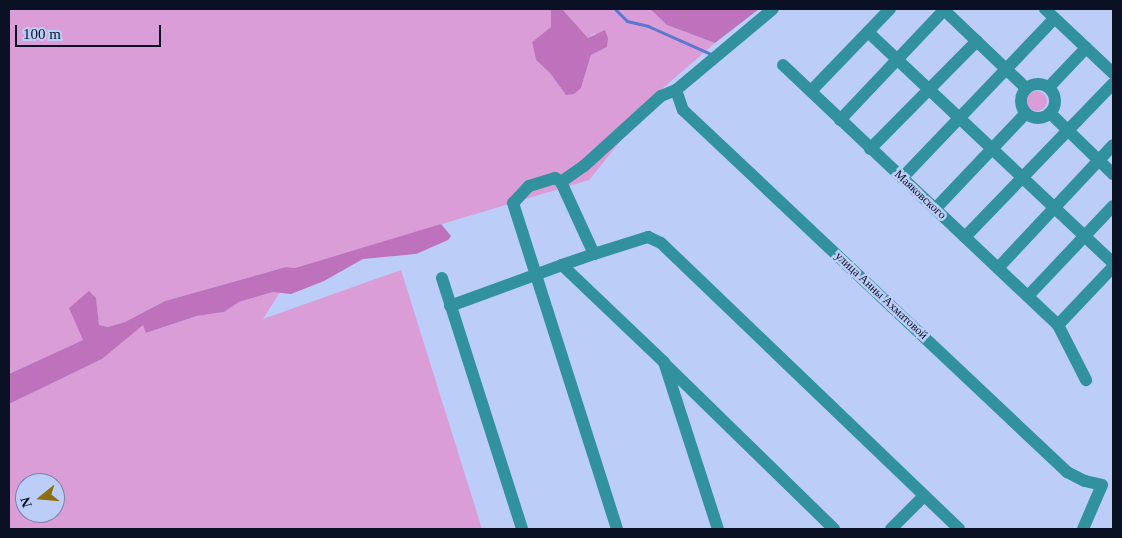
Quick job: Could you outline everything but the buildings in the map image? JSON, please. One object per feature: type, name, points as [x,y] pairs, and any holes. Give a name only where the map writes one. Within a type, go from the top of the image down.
[{"type":"street","points":[[561,182],[584,166],[661,96],[676,90],[773,9]]},
{"type":"street","points":[[811,91],[890,9]]},
{"type":"street","points":[[840,120],[944,9],[1026,88]]},
{"type":"street","points":[[1045,9],[1113,73]]},
{"type":"street","points":[[902,178],[1007,70],[1054,18]]},
{"type":"street","points":[[868,32],[1024,178],[1113,265],[1058,325]]},
{"type":"street","points":[[870,148],[977,41]]},
{"type":"street","points":[[1049,87],[1086,48]]},
{"type":"street","name":"Маяковского","points":[[783,65],[1058,325],[1086,380]]},
{"type":"street","points":[[1035,83],[1049,87],[1055,97],[1050,113],[1041,118],[1026,113],[1020,100],[1026,88],[1035,83]]},
{"type":"street","points":[[964,237],[1024,178],[1113,84]]},
{"type":"street","name":"улица Анны Ахматовой","points":[[676,90],[683,110],[1067,472],[1085,481],[1102,485],[1083,529]]},
{"type":"street","points":[[935,209],[1026,113]]},
{"type":"street","points":[[1050,113],[1113,174]]},
{"type":"street","points":[[998,268],[1113,145]]},
{"type":"street","points":[[594,254],[561,182],[555,178],[529,186],[513,203],[534,275],[617,529]]},
{"type":"street","points":[[1028,296],[1113,206]]},
{"type":"street","points":[[450,306],[562,265],[648,237],[661,243],[959,529]]},
{"type":"street","points":[[562,265],[834,529]]},
{"type":"street","points":[[442,278],[522,529]]},
{"type":"street","points":[[664,362],[718,529]]},
{"type":"street","points":[[891,529],[924,496]]},
{"type":"shaded area","points":[[9,9],[551,9],[551,27],[532,42],[536,60],[550,73],[566,95],[581,88],[591,55],[607,47],[595,33],[588,38],[562,9],[650,9],[667,25],[715,43],[664,87],[589,180],[295,268],[286,267],[165,301],[125,322],[108,327],[99,325],[96,298],[83,340],[9,374]]},
{"type":"shaded area","points":[[551,9],[562,9],[588,38],[605,30],[608,38],[607,47],[591,55],[581,88],[574,94],[566,95],[550,73],[536,60],[532,42],[551,27]]},
{"type":"shaded area","points":[[650,9],[759,9],[715,43],[667,25]]},
{"type":"shaded area","points":[[1037,91],[1044,94],[1047,101],[1044,108],[1037,111],[1030,108],[1027,101],[1030,94]]},
{"type":"shaded area","points":[[441,224],[451,236],[448,240],[416,254],[363,259],[324,281],[291,294],[273,292],[239,302],[224,312],[197,316],[146,333],[143,325],[102,359],[9,404],[9,374],[83,340],[69,308],[89,291],[96,298],[99,325],[108,327],[125,322],[165,301],[286,267],[295,268]]},
{"type":"shaded area","points":[[401,270],[482,529],[9,529],[9,404],[102,359],[143,324],[147,333],[197,316],[224,312],[239,302],[273,292],[280,292],[263,319]]},
{"type":"waterway","points":[[615,9],[627,21],[648,26],[711,54]]}]
